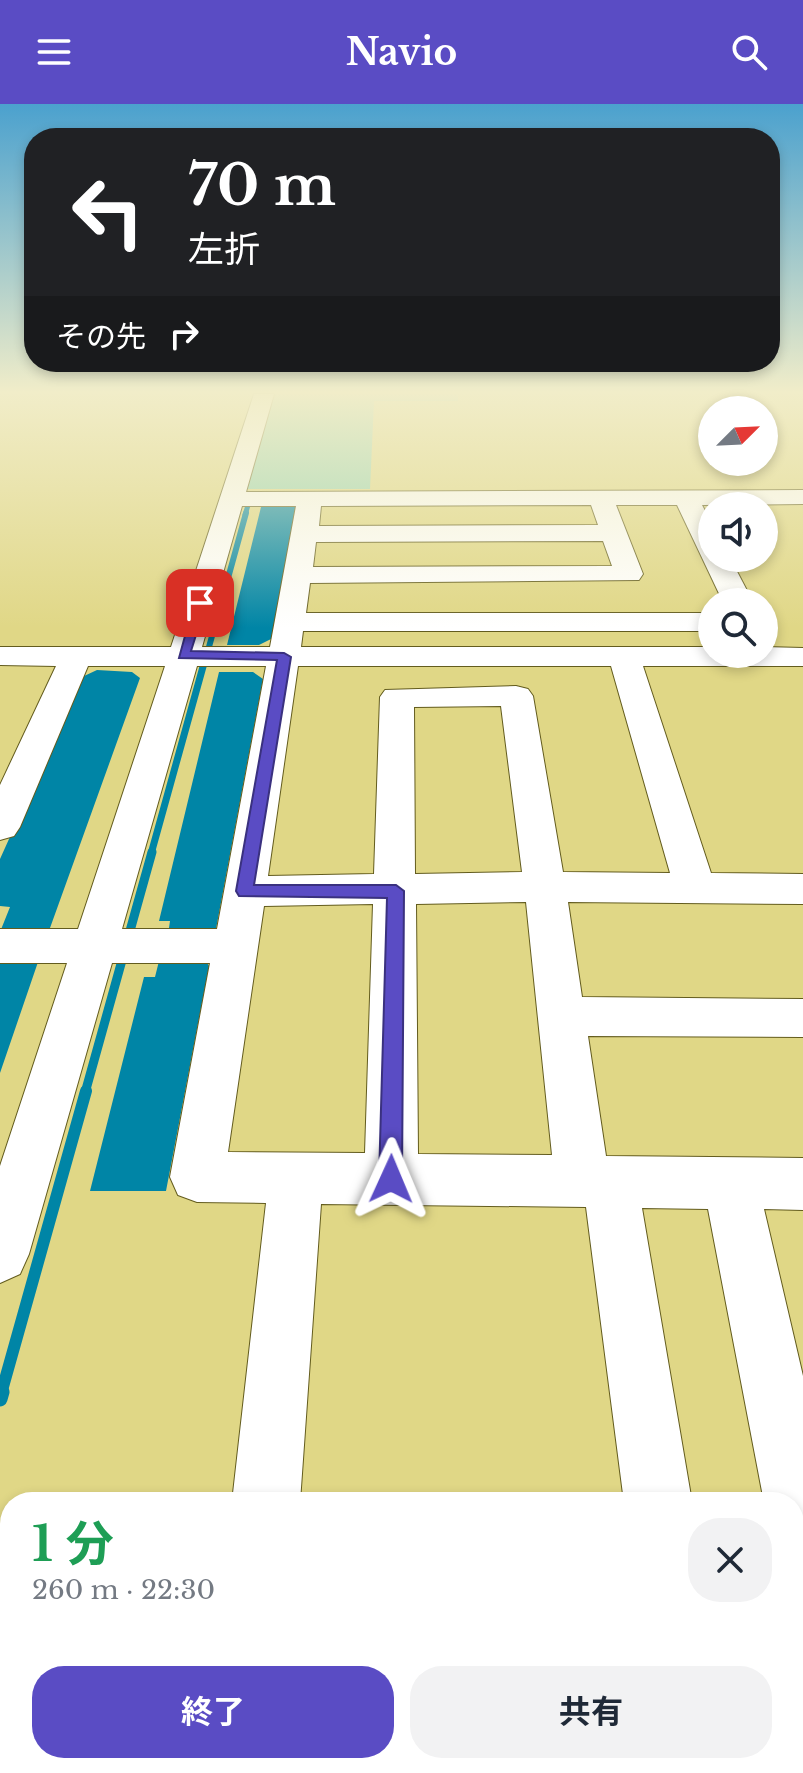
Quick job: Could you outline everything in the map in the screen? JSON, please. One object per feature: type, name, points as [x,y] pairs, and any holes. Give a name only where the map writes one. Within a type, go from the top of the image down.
[{"type":"street","points":[[0,1254],[240,472]]},
{"type":"street","points":[[232,499],[686,498],[800,501]]},
{"type":"street","points":[[686,498],[698,522]]},
{"type":"street","points":[[299,575],[629,574],[601,499]]},
{"type":"street","points":[[310,500],[197,1177],[803,1184]]},
{"type":"street","points":[[305,534],[614,533]]},
{"type":"street","points":[[500,621],[507,656]]},
{"type":"street","points":[[0,656],[184,655],[287,639],[500,621],[698,622]]},
{"type":"street","points":[[287,639],[507,656],[803,657]]},
{"type":"street","points":[[0,827],[11,780],[77,655]]},
{"type":"street","points":[[624,657],[695,889]]},
{"type":"street","points":[[391,1179],[397,697],[516,696],[561,1016],[656,1492]]},
{"type":"street","points":[[245,891],[545,887],[803,889]]},
{"type":"street","points":[[0,946],[234,946]]},
{"type":"street","points":[[561,1016],[803,1018]]},
{"type":"street","points":[[267,1492],[296,1178]]},
{"type":"street","points":[[730,1183],[796,1492]]},
{"type":"green space","points":[[250,472],[371,472],[370,489],[245,489]]},
{"type":"water","points":[[269,504],[296,507],[271,639],[259,645],[227,645],[261,507],[268,507]]},
{"type":"water","points":[[97,670],[132,672],[140,678],[50,928],[43,933],[0,932],[10,907],[0,906],[0,859],[82,677]]},
{"type":"water","points":[[219,672],[253,672],[263,679],[216,929],[168,935],[170,921],[159,921]]},
{"type":"water","points":[[159,961],[206,961],[209,966],[166,1191],[90,1191],[144,977],[155,977]]},
{"type":"water","points":[[0,962],[38,962],[0,1073]]},
{"type":"waterway","points":[[245,515],[249,502]]},
{"type":"waterway","points":[[204,665],[246,513]]},
{"type":"waterway","points":[[151,854],[204,663]]},
{"type":"waterway","points":[[128,938],[152,852]]},
{"type":"waterway","points":[[85,1093],[124,953]]},
{"type":"waterway","points":[[1,1394],[86,1091]]},
{"type":"waterway","points":[[0,1399],[2,1392]]},
{"type":"route","points":[[200,603],[184,655],[284,657],[245,891],[396,891],[391,1179]]}]
